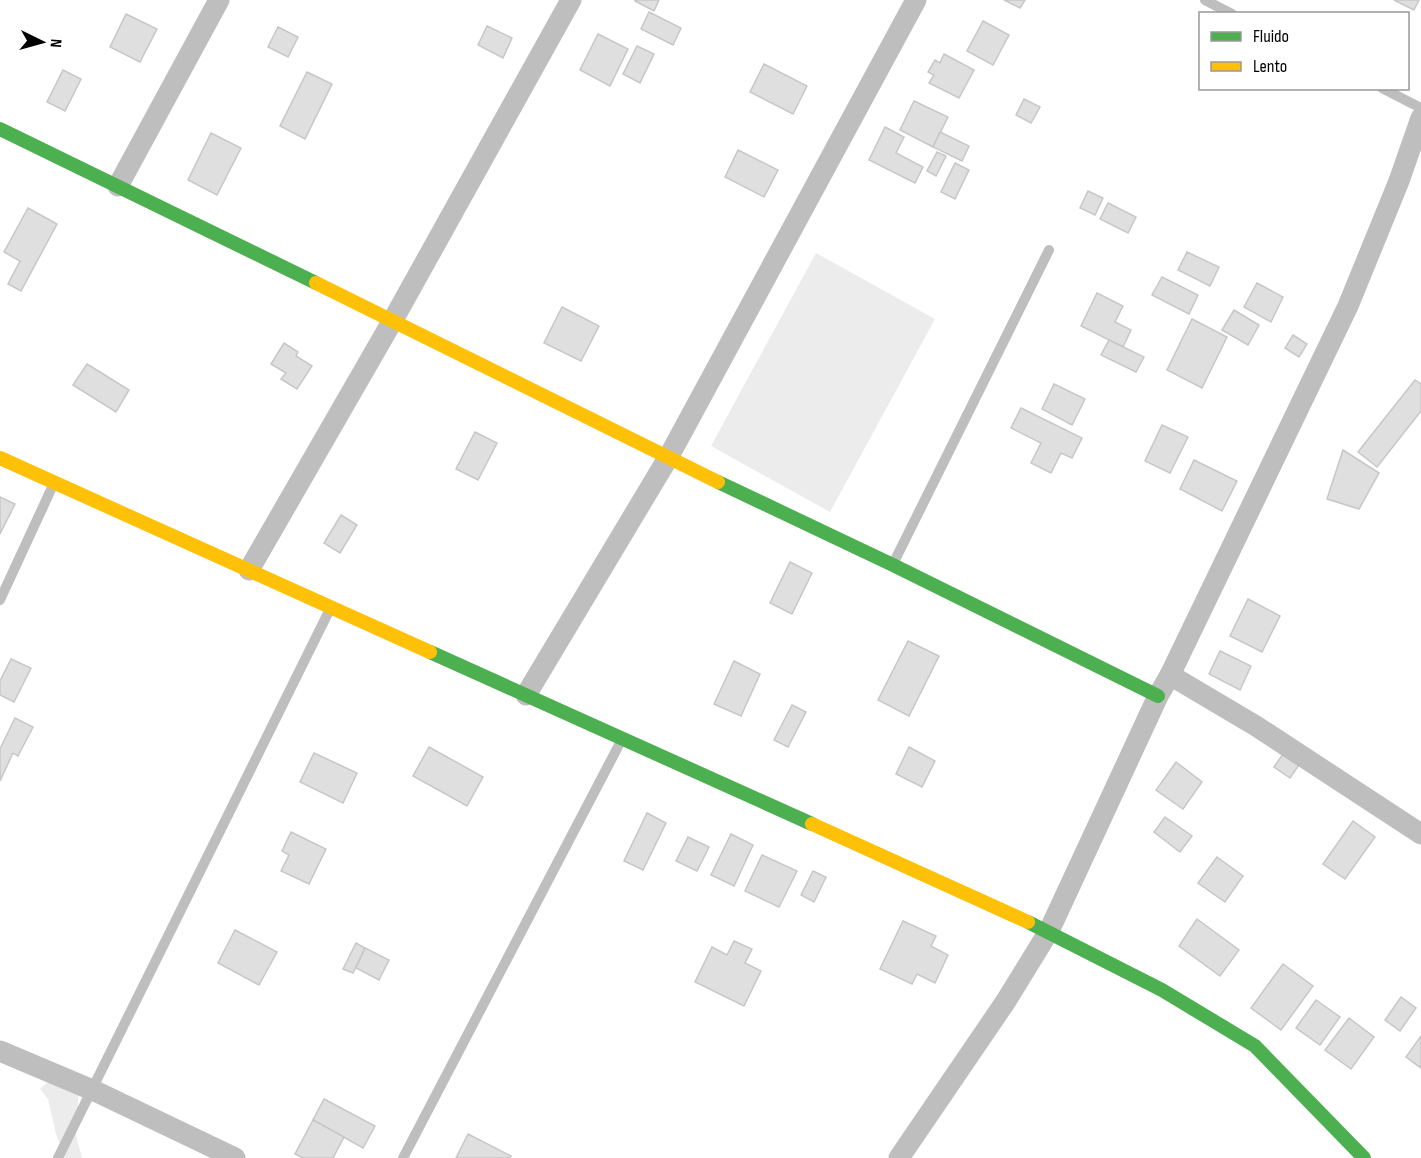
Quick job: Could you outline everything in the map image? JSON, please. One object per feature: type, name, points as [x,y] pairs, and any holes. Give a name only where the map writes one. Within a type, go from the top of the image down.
[{"type":"street","points":[[118,186],[219,0]]},
{"type":"street","points":[[249,570],[393,320],[571,0]]},
{"type":"street","points":[[526,694],[668,458],[916,0]]},
{"type":"street","points":[[899,1158],[1006,1001],[1049,930],[1158,696],[1348,306],[1399,181],[1421,118]]},
{"type":"street","points":[[0,129],[1158,696]]},
{"type":"street","points":[[0,458],[1049,930],[1162,990],[1255,1046],[1364,1158]]},
{"type":"street","points":[[1170,675],[1256,726],[1421,834]]},
{"type":"street","points":[[0,1051],[92,1090],[235,1158]]},
{"type":"lane","points":[[1205,0],[1228,12]]},
{"type":"lane","points":[[1386,90],[1421,108]]},
{"type":"lane","points":[[892,566],[1049,250]]},
{"type":"lane","points":[[0,600],[54,482]]},
{"type":"lane","points":[[58,1158],[331,607]]},
{"type":"lane","points":[[403,1158],[622,738]]},
{"type":"shaded area","points":[[816,253],[935,319],[830,512],[711,446]]},
{"type":"shaded area","points":[[49,1081],[79,1085],[76,1135],[82,1158],[65,1158],[56,1134],[48,1099],[40,1089]]},
{"type":"building","points":[[635,0],[659,0],[654,11]]},
{"type":"building","points":[[1004,0],[1025,0],[1020,8]]},
{"type":"building","points":[[1394,0],[1419,0],[1414,10]]},
{"type":"building","points":[[649,12],[681,28],[673,45],[641,29]]},
{"type":"building","points":[[126,14],[157,29],[140,62],[110,47]]},
{"type":"building","points":[[983,21],[1009,35],[993,65],[967,51]]},
{"type":"building","points":[[487,26],[512,38],[503,58],[478,45]]},
{"type":"building","points":[[278,27],[298,37],[288,57],[268,47]]},
{"type":"building","points":[[598,34],[628,49],[610,86],[580,70]]},
{"type":"building","points":[[637,46],[654,54],[640,83],[623,74]]},
{"type":"building","points":[[944,54],[974,70],[959,98],[929,83],[934,75],[928,72],[935,60],[940,63]]},
{"type":"building","points":[[764,64],[807,86],[793,114],[750,92]]},
{"type":"building","points":[[63,70],[81,79],[65,111],[47,102]]},
{"type":"building","points":[[307,72],[332,84],[305,139],[280,126]]},
{"type":"building","points":[[1024,99],[1040,107],[1031,123],[1016,115]]},
{"type":"building","points":[[914,101],[948,117],[933,147],[900,130]]},
{"type":"building","points":[[885,127],[904,137],[896,153],[923,167],[915,183],[869,160]]},
{"type":"building","points":[[940,132],[969,146],[962,161],[933,147]]},
{"type":"building","points":[[211,133],[241,148],[217,195],[188,180]]},
{"type":"building","points":[[738,150],[778,170],[764,197],[725,177]]},
{"type":"building","points":[[937,152],[946,156],[936,176],[927,171]]},
{"type":"building","points":[[955,163],[969,170],[955,199],[941,192]]},
{"type":"building","points":[[1088,191],[1103,198],[1095,215],[1080,208]]},
{"type":"building","points":[[1108,203],[1136,217],[1128,233],[1100,219]]},
{"type":"building","points":[[28,208],[57,224],[21,291],[8,284],[20,261],[4,252]]},
{"type":"building","points":[[1187,252],[1219,267],[1210,286],[1178,270]]},
{"type":"building","points":[[1162,277],[1198,295],[1189,314],[1152,295]]},
{"type":"building","points":[[1257,283],[1283,297],[1271,322],[1244,307]]},
{"type":"building","points":[[1097,293],[1123,306],[1115,322],[1131,330],[1123,347],[1081,326]]},
{"type":"building","points":[[562,307],[599,326],[581,361],[544,343]]},
{"type":"building","points":[[1234,310],[1259,325],[1248,345],[1222,330]]},
{"type":"building","points":[[1192,319],[1227,337],[1202,388],[1167,370]]},
{"type":"building","points":[[1293,335],[1307,344],[1299,357],[1285,348]]},
{"type":"building","points":[[1109,340],[1144,357],[1136,372],[1101,355]]},
{"type":"building","points":[[284,343],[298,352],[296,356],[312,366],[297,389],[281,379],[286,373],[271,364]]},
{"type":"building","points":[[87,364],[129,390],[116,412],[73,385]]},
{"type":"building","points":[[1415,380],[1421,384],[1421,411],[1377,467],[1358,452]]},
{"type":"building","points":[[1054,384],[1085,399],[1072,425],[1042,409]]},
{"type":"building","points":[[1021,408],[1082,438],[1072,458],[1061,453],[1051,473],[1031,463],[1041,443],[1011,428]]},
{"type":"building","points":[[1162,425],[1188,437],[1170,473],[1145,461]]},
{"type":"building","points":[[475,432],[497,443],[478,480],[456,469]]},
{"type":"building","points":[[1343,450],[1379,473],[1359,509],[1327,499]]},
{"type":"building","points":[[1194,460],[1237,481],[1222,511],[1180,489]]},
{"type":"building","points":[[0,497],[15,504],[0,534]]},
{"type":"building","points":[[341,515],[357,525],[340,553],[324,543]]},
{"type":"building","points":[[790,562],[812,573],[792,614],[770,603]]},
{"type":"building","points":[[1248,599],[1280,616],[1262,652],[1230,636]]},
{"type":"building","points":[[908,641],[939,656],[909,716],[878,700]]},
{"type":"building","points":[[1220,651],[1251,666],[1240,690],[1209,674]]},
{"type":"building","points":[[11,659],[31,668],[14,702],[0,695],[0,681]]},
{"type":"building","points":[[734,661],[760,674],[741,716],[714,704]]},
{"type":"building","points":[[792,705],[806,712],[788,747],[774,740]]},
{"type":"building","points":[[15,718],[33,727],[18,756],[13,753],[0,781],[0,749]]},
{"type":"building","points":[[429,747],[483,777],[467,806],[413,776]]},
{"type":"building","points":[[909,747],[935,761],[922,787],[896,774]]},
{"type":"building","points":[[314,753],[357,773],[343,803],[300,782]]},
{"type":"building","points":[[1283,754],[1299,765],[1290,778],[1274,767]]},
{"type":"building","points":[[1176,762],[1202,782],[1183,809],[1156,790]]},
{"type":"building","points":[[647,813],[666,823],[643,870],[624,861]]},
{"type":"building","points":[[1165,817],[1192,836],[1180,852],[1154,832]]},
{"type":"building","points":[[1353,821],[1375,837],[1345,879],[1323,864]]},
{"type":"building","points":[[291,832],[326,849],[309,884],[281,871],[289,855],[282,851]]},
{"type":"building","points":[[731,834],[753,845],[734,886],[711,875]]},
{"type":"building","points":[[688,837],[709,847],[697,871],[676,861]]},
{"type":"building","points":[[762,855],[797,871],[779,907],[745,891]]},
{"type":"building","points":[[1217,857],[1243,876],[1225,902],[1198,883]]},
{"type":"building","points":[[813,871],[826,877],[814,902],[801,895]]},
{"type":"building","points":[[1197,919],[1239,950],[1220,976],[1179,946]]},
{"type":"building","points":[[903,921],[936,936],[931,946],[948,955],[935,983],[917,974],[912,984],[880,969]]},
{"type":"building","points":[[235,930],[277,952],[259,985],[218,963]]},
{"type":"building","points":[[734,941],[752,949],[745,963],[761,971],[744,1006],[695,982],[712,947],[727,955]]},
{"type":"building","points":[[356,943],[365,948],[353,973],[343,969]]},
{"type":"building","points":[[365,948],[389,960],[379,980],[356,968]]},
{"type":"building","points":[[1283,964],[1313,986],[1281,1030],[1251,1008]]},
{"type":"building","points":[[1401,997],[1416,1008],[1400,1031],[1385,1020]]},
{"type":"building","points":[[1316,1000],[1340,1017],[1320,1045],[1296,1028]]},
{"type":"building","points":[[1349,1018],[1374,1037],[1351,1069],[1325,1050]]},
{"type":"building","points":[[1421,1036],[1421,1068],[1406,1057]]},
{"type":"building","points":[[324,1099],[375,1126],[363,1148],[313,1120]]},
{"type":"building","points":[[313,1120],[344,1137],[333,1158],[303,1158],[295,1154]]},
{"type":"building","points":[[468,1134],[511,1156],[510,1158],[456,1158]]},
{"type":"traffic: fast","points":[[0,129],[316,283]]},
{"type":"traffic: fast","points":[[718,482],[893,565],[1158,696]]},
{"type":"traffic: fast","points":[[430,652],[812,824]]},
{"type":"traffic: fast","points":[[1028,922],[1162,990],[1255,1046],[1364,1158]]},
{"type":"traffic: slow","points":[[316,283],[718,482]]},
{"type":"traffic: slow","points":[[0,458],[430,652]]},
{"type":"traffic: slow","points":[[812,824],[1028,922]]}]
